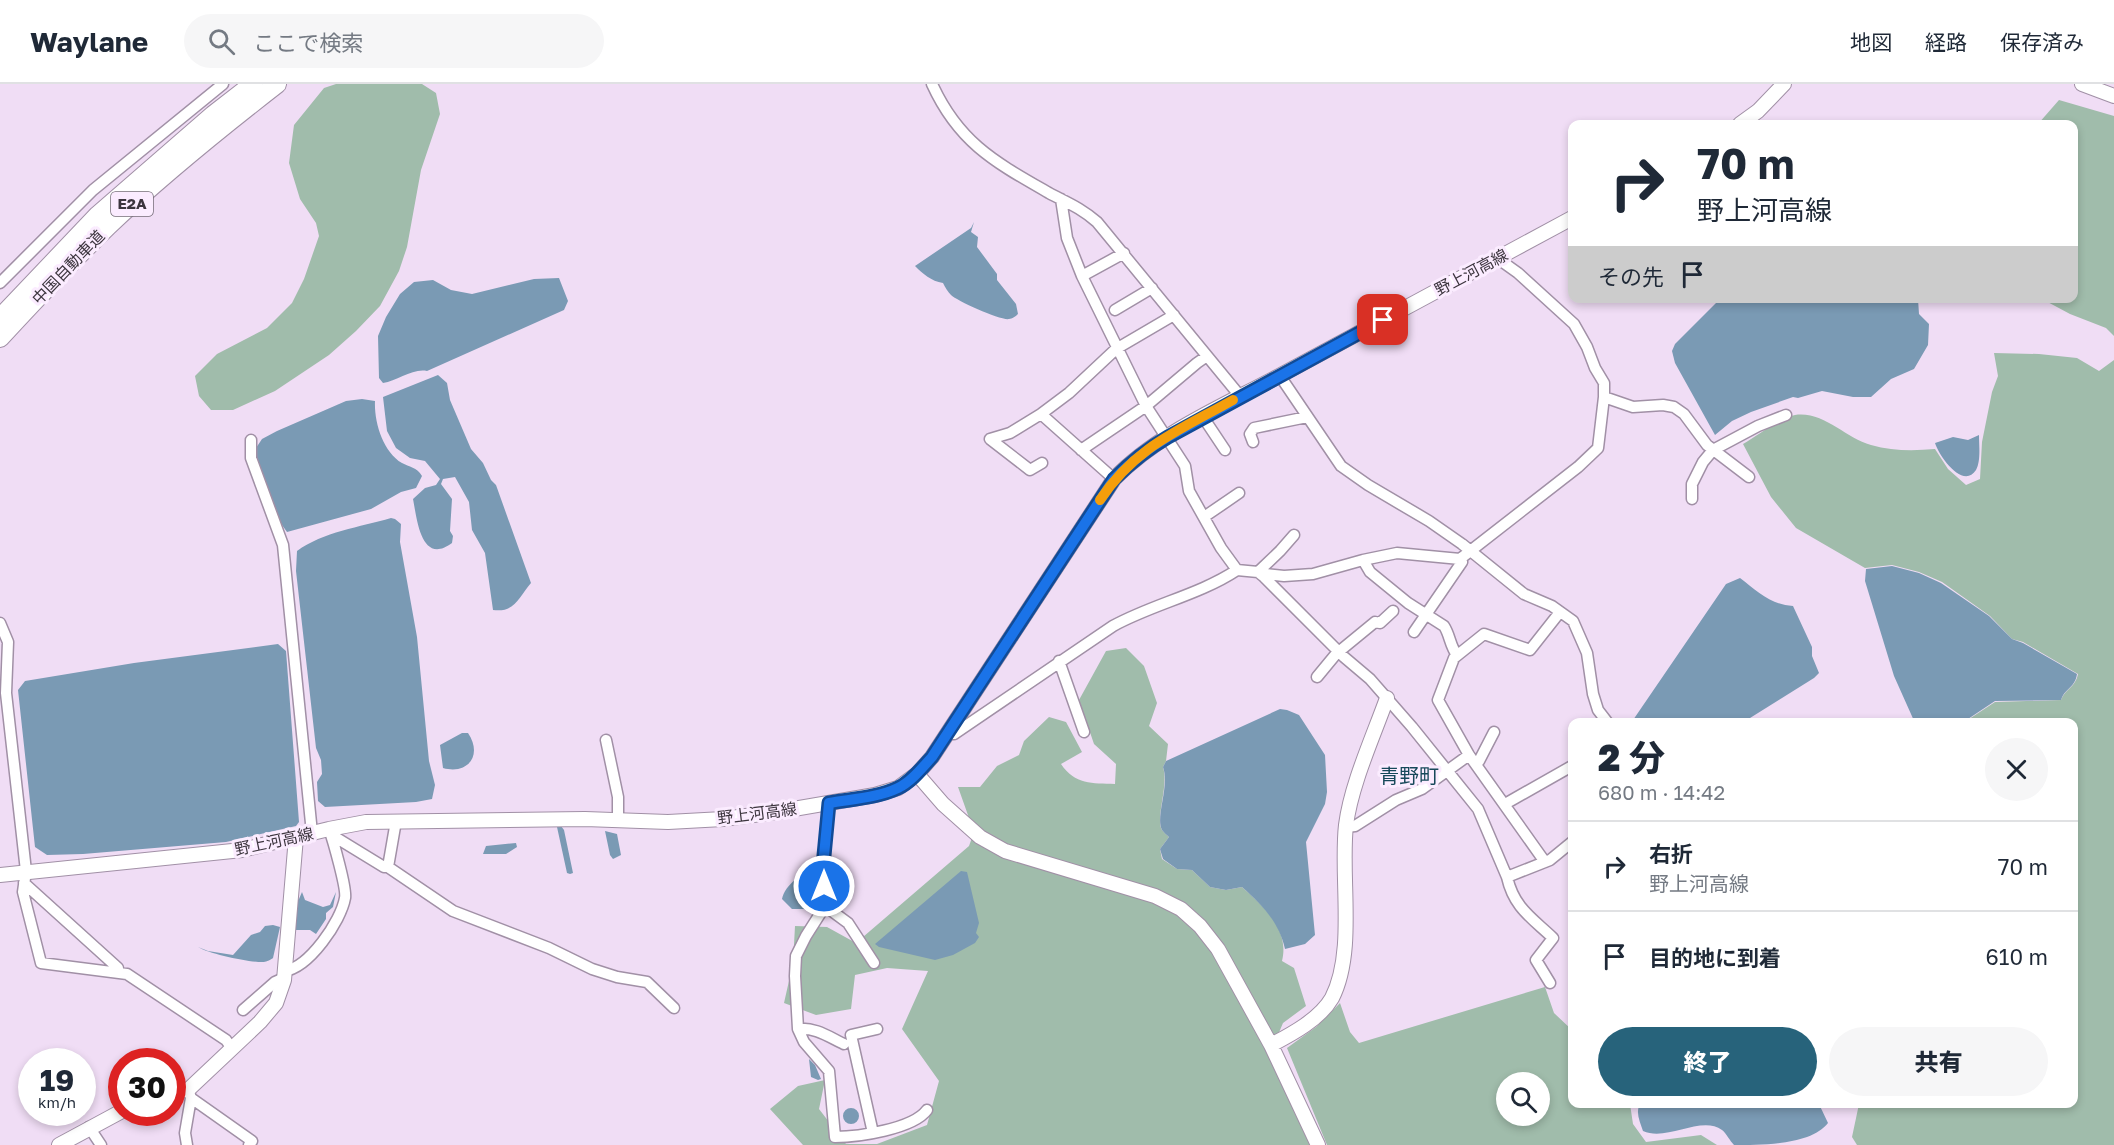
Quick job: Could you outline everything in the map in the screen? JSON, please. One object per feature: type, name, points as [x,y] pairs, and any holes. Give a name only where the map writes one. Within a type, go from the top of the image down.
[{"type":"highway","name":"中国自動車道","points":[[0,318],[98,215],[213,116],[254,84]]},
{"type":"highway","name":"中国自動車道","points":[[0,338],[108,226],[223,126],[277,84]]},
{"type":"main road","points":[[1746,120],[1758,111],[1784,84]]},
{"type":"main road","points":[[2082,84],[2114,96]]},
{"type":"main road","name":"野上河高線","points":[[0,875],[25,877],[242,850],[312,833],[331,833],[366,822],[585,819],[668,822],[723,819],[875,795],[898,788],[917,774],[932,757],[1114,479],[1145,450],[1240,396],[1568,220]]},
{"type":"main road","points":[[1271,1045],[1309,1023],[1331,999],[1341,974],[1345,933],[1346,827],[1352,796],[1387,698]]},
{"type":"main road","points":[[917,774],[943,804],[980,837],[1005,851],[1155,896],[1181,909],[1200,926],[1218,949],[1271,1045],[1318,1145]]},
{"type":"main road","points":[[186,1093],[190,1093],[231,1047],[260,1022],[276,1003],[284,974],[296,837]]},
{"type":"main road","points":[[59,1145],[108,1118]]},
{"type":"street","points":[[0,283],[93,190],[224,84]]},
{"type":"street","points":[[932,84],[943,108],[971,142],[997,164],[1080,208],[1097,222],[1240,396]]},
{"type":"street","points":[[1061,199],[1067,238],[1116,349],[1146,406],[1185,466],[1189,491],[1237,570]]},
{"type":"street","points":[[1082,276],[1124,253]]},
{"type":"street","points":[[948,732],[954,734],[1059,661],[1131,616],[1222,580],[1237,570],[1284,576],[1313,574],[1397,553],[1460,559],[1578,467],[1598,448],[1604,383],[1574,324],[1518,273],[1497,258]]},
{"type":"street","points":[[1115,310],[1152,288]]},
{"type":"street","points":[[1042,463],[1030,470],[990,440],[1010,433],[1041,414],[1069,393],[1116,349],[1174,315]]},
{"type":"street","points":[[1081,450],[1146,406],[1208,356]]},
{"type":"street","points":[[1280,376],[1341,466],[1368,485],[1429,521],[1524,594],[1552,606],[1573,621],[1587,652],[1593,694],[1598,710],[1604,718]]},
{"type":"street","points":[[1604,397],[1633,407],[1663,405],[1674,407],[1684,414],[1707,445],[1749,477]]},
{"type":"street","points":[[1041,414],[1114,479]]},
{"type":"street","points":[[1692,499],[1692,484],[1703,462],[1713,450],[1758,426],[1785,415]]},
{"type":"street","points":[[1203,417],[1226,450]]},
{"type":"street","points":[[1253,442],[1250,434],[1254,428],[1307,417]]},
{"type":"street","points":[[251,440],[251,458],[283,545],[312,833]]},
{"type":"street","points":[[1204,517],[1239,493]]},
{"type":"street","points":[[1261,574],[1294,535]]},
{"type":"street","points":[[1414,632],[1428,615],[1462,562],[1460,559]]},
{"type":"street","points":[[1363,560],[1370,572],[1408,603],[1444,626],[1457,655]]},
{"type":"street","points":[[1261,574],[1339,652],[1370,679],[1478,809],[1518,905],[1553,938],[1536,960],[1550,982]]},
{"type":"street","points":[[1317,677],[1339,652],[1375,622],[1380,623],[1394,612]]},
{"type":"street","points":[[1545,862],[1473,759],[1438,700],[1454,658],[1486,633],[1531,650],[1560,612]]},
{"type":"street","points":[[0,622],[8,642],[6,693],[25,877],[23,892],[41,963],[127,974],[226,1040],[231,1047]]},
{"type":"street","points":[[1059,661],[1084,732]]},
{"type":"street","points":[[1346,827],[1355,826],[1396,800],[1422,789],[1448,771],[1473,759],[1479,761],[1494,732]]},
{"type":"street","points":[[606,740],[618,797],[618,820]]},
{"type":"street","points":[[1505,804],[1568,768]]},
{"type":"street","points":[[829,803],[823,866],[825,906],[796,956],[798,1029],[804,1042],[829,1071],[835,1137],[854,1137],[873,1133],[918,1119],[927,1110]]},
{"type":"street","points":[[388,867],[396,821]]},
{"type":"street","points":[[331,833],[384,867],[388,867],[453,911],[549,948],[592,969],[617,977],[646,982],[674,1008]]},
{"type":"street","points":[[243,1010],[320,946],[335,923],[346,896],[331,833]]},
{"type":"street","points":[[1508,878],[1545,862],[1568,845]]},
{"type":"street","points":[[25,877],[118,968],[118,972]]},
{"type":"street","points":[[825,906],[848,923],[874,963]]},
{"type":"street","points":[[798,1029],[819,1031],[844,1044]]},
{"type":"street","points":[[873,1133],[851,1035],[877,1029]]},
{"type":"street","points":[[187,1145],[184,1133],[190,1093],[252,1141],[249,1145]]},
{"type":"street","points":[[89,1127],[101,1145]]},
{"type":"green space","points":[[336,84],[422,84],[436,93],[440,114],[421,170],[407,247],[399,271],[380,306],[329,355],[275,391],[233,410],[211,410],[199,396],[195,376],[217,354],[267,328],[292,303],[304,279],[319,236],[316,223],[300,199],[289,163],[294,125],[324,88]]},
{"type":"green space","points":[[2059,100],[2114,116],[2114,336],[2106,328],[2049,303],[2078,303],[2078,120],[2042,120]]},
{"type":"green space","points":[[1994,353],[2077,358],[2099,371],[2114,360],[2114,1145],[1857,1145],[1852,1137],[1858,1108],[2078,1108],[2078,718],[1971,718],[1995,702],[2061,700],[2075,682],[2078,674],[2023,642],[2012,639],[1990,616],[1942,582],[1919,572],[1892,565],[1865,568],[1796,528],[1771,497],[1743,444],[1783,420],[1795,415],[1806,415],[1825,421],[1861,442],[1871,445],[1903,450],[1935,449],[1948,469],[1966,485],[1980,479],[1982,442],[1992,392],[1998,376]]},
{"type":"green space","points":[[1126,648],[1144,666],[1157,703],[1149,726],[1168,744],[1163,767],[1164,783],[1160,825],[1169,837],[1160,849],[1162,859],[1177,869],[1192,870],[1210,887],[1226,890],[1242,887],[1273,919],[1282,939],[1282,961],[1294,968],[1306,1006],[1283,1023],[1269,1056],[1310,1145],[803,1145],[770,1109],[798,1086],[825,1080],[819,1109],[846,1144],[877,1144],[927,1125],[939,1081],[902,1029],[928,971],[887,968],[855,975],[851,1009],[816,1015],[784,1003],[793,963],[795,926],[827,927],[856,943],[969,846],[974,832],[958,787],[980,787],[997,766],[1019,755],[1024,741],[1049,717],[1066,722],[1082,752],[1061,764],[1066,771],[1085,781],[1115,784],[1116,764],[1094,744],[1079,700],[1106,651]]},
{"type":"green space","points":[[1545,987],[1554,1013],[1568,1026],[1568,1108],[1631,1108],[1633,1124],[1646,1142],[1701,1135],[1717,1145],[1327,1145],[1287,1048],[1316,1027],[1340,1003],[1350,1032],[1359,1043]]},
{"type":"water","points":[[974,222],[971,232],[978,237],[977,247],[997,274],[997,280],[1016,304],[1018,314],[1011,318],[998,317],[962,302],[951,295],[943,283],[927,277],[915,266],[971,228]]},
{"type":"water","points":[[559,278],[568,301],[564,310],[427,371],[416,371],[383,383],[379,378],[378,336],[400,294],[414,282],[433,280],[451,290],[472,294],[534,279]]},
{"type":"water","points":[[1716,303],[1918,303],[1919,314],[1929,324],[1928,345],[1914,369],[1891,379],[1871,397],[1853,397],[1822,391],[1798,398],[1793,397],[1732,421],[1715,435],[1675,363],[1672,351],[1675,344]]},
{"type":"water","points":[[438,375],[447,383],[450,400],[471,449],[483,463],[496,485],[531,583],[516,603],[507,609],[493,610],[485,553],[472,530],[469,502],[455,477],[443,479],[441,484],[452,499],[450,531],[453,536],[452,543],[442,549],[433,549],[422,537],[413,499],[425,488],[436,485],[440,479],[425,461],[410,458],[396,448],[387,431],[383,397]]},
{"type":"water","points":[[362,399],[375,401],[378,427],[390,452],[422,476],[416,488],[401,492],[371,509],[287,532],[277,518],[257,465],[256,448],[262,439],[277,431],[346,401]]},
{"type":"water","points":[[1979,435],[1979,462],[1971,475],[1958,474],[1952,469],[1941,456],[1935,443],[1953,437],[1968,440]]},
{"type":"water","points":[[391,518],[401,524],[400,542],[417,637],[429,761],[435,785],[432,799],[325,807],[318,801],[317,782],[322,774],[321,760],[316,748],[296,571],[297,551],[318,539]]},
{"type":"water","points":[[1892,566],[1919,573],[1941,583],[1989,616],[2012,639],[2077,674],[2074,682],[2061,700],[1995,701],[1970,718],[1913,718],[1894,676],[1865,581],[1866,569]]},
{"type":"water","points":[[1740,578],[1771,600],[1793,606],[1812,647],[1812,656],[1819,673],[1750,718],[1634,718],[1726,584]]},
{"type":"water","points":[[278,644],[286,651],[299,822],[296,826],[226,842],[83,854],[47,855],[35,847],[18,690],[25,681],[134,663]]},
{"type":"water","points":[[1280,709],[1299,715],[1325,755],[1327,792],[1325,804],[1306,842],[1315,935],[1305,944],[1285,949],[1274,922],[1242,887],[1226,890],[1210,887],[1192,870],[1177,869],[1163,859],[1160,849],[1169,837],[1160,824],[1165,783],[1163,767],[1166,761]]},
{"type":"water","points":[[462,733],[468,733],[472,741],[473,756],[466,766],[460,769],[443,768],[440,745]]},
{"type":"water","points":[[561,826],[564,830],[573,873],[570,874],[567,873],[557,827]]},
{"type":"water","points":[[605,831],[617,834],[621,855],[613,859],[610,855]]},
{"type":"water","points":[[516,843],[517,847],[506,854],[483,854],[486,846]]},
{"type":"water","points":[[816,870],[818,872],[818,903],[808,909],[792,909],[782,899],[790,884],[800,876]]},
{"type":"water","points":[[961,871],[967,872],[979,923],[976,933],[979,937],[975,943],[953,955],[935,960],[879,947],[875,944]]},
{"type":"water","points":[[302,892],[305,900],[323,907],[330,905],[336,892],[333,907],[326,913],[326,919],[316,934],[310,930],[295,930],[296,901]]},
{"type":"water","points":[[265,926],[280,927],[273,958],[265,962],[231,958],[209,951],[233,955],[251,935],[260,932]]},
{"type":"water","points":[[809,1059],[815,1065],[821,1079],[811,1077]]},
{"type":"water","points":[[851,1108],[859,1116],[851,1124],[843,1116]]},
{"type":"water","points":[[1639,1108],[1821,1108],[1828,1123],[1810,1136],[1798,1140],[1772,1144],[1734,1145],[1724,1131],[1714,1126],[1704,1125],[1652,1134],[1643,1131]]},
{"type":"slow traffic","points":[[1100,500],[1114,479],[1145,450],[1233,400]]},
{"type":"district","name":"青野町","points":[[1409,776]]},
{"type":"route","points":[[824,886],[823,866],[829,803],[875,795],[898,788],[917,774],[932,757],[1114,479],[1128,464],[1145,450],[1240,396],[1383,320]]}]
